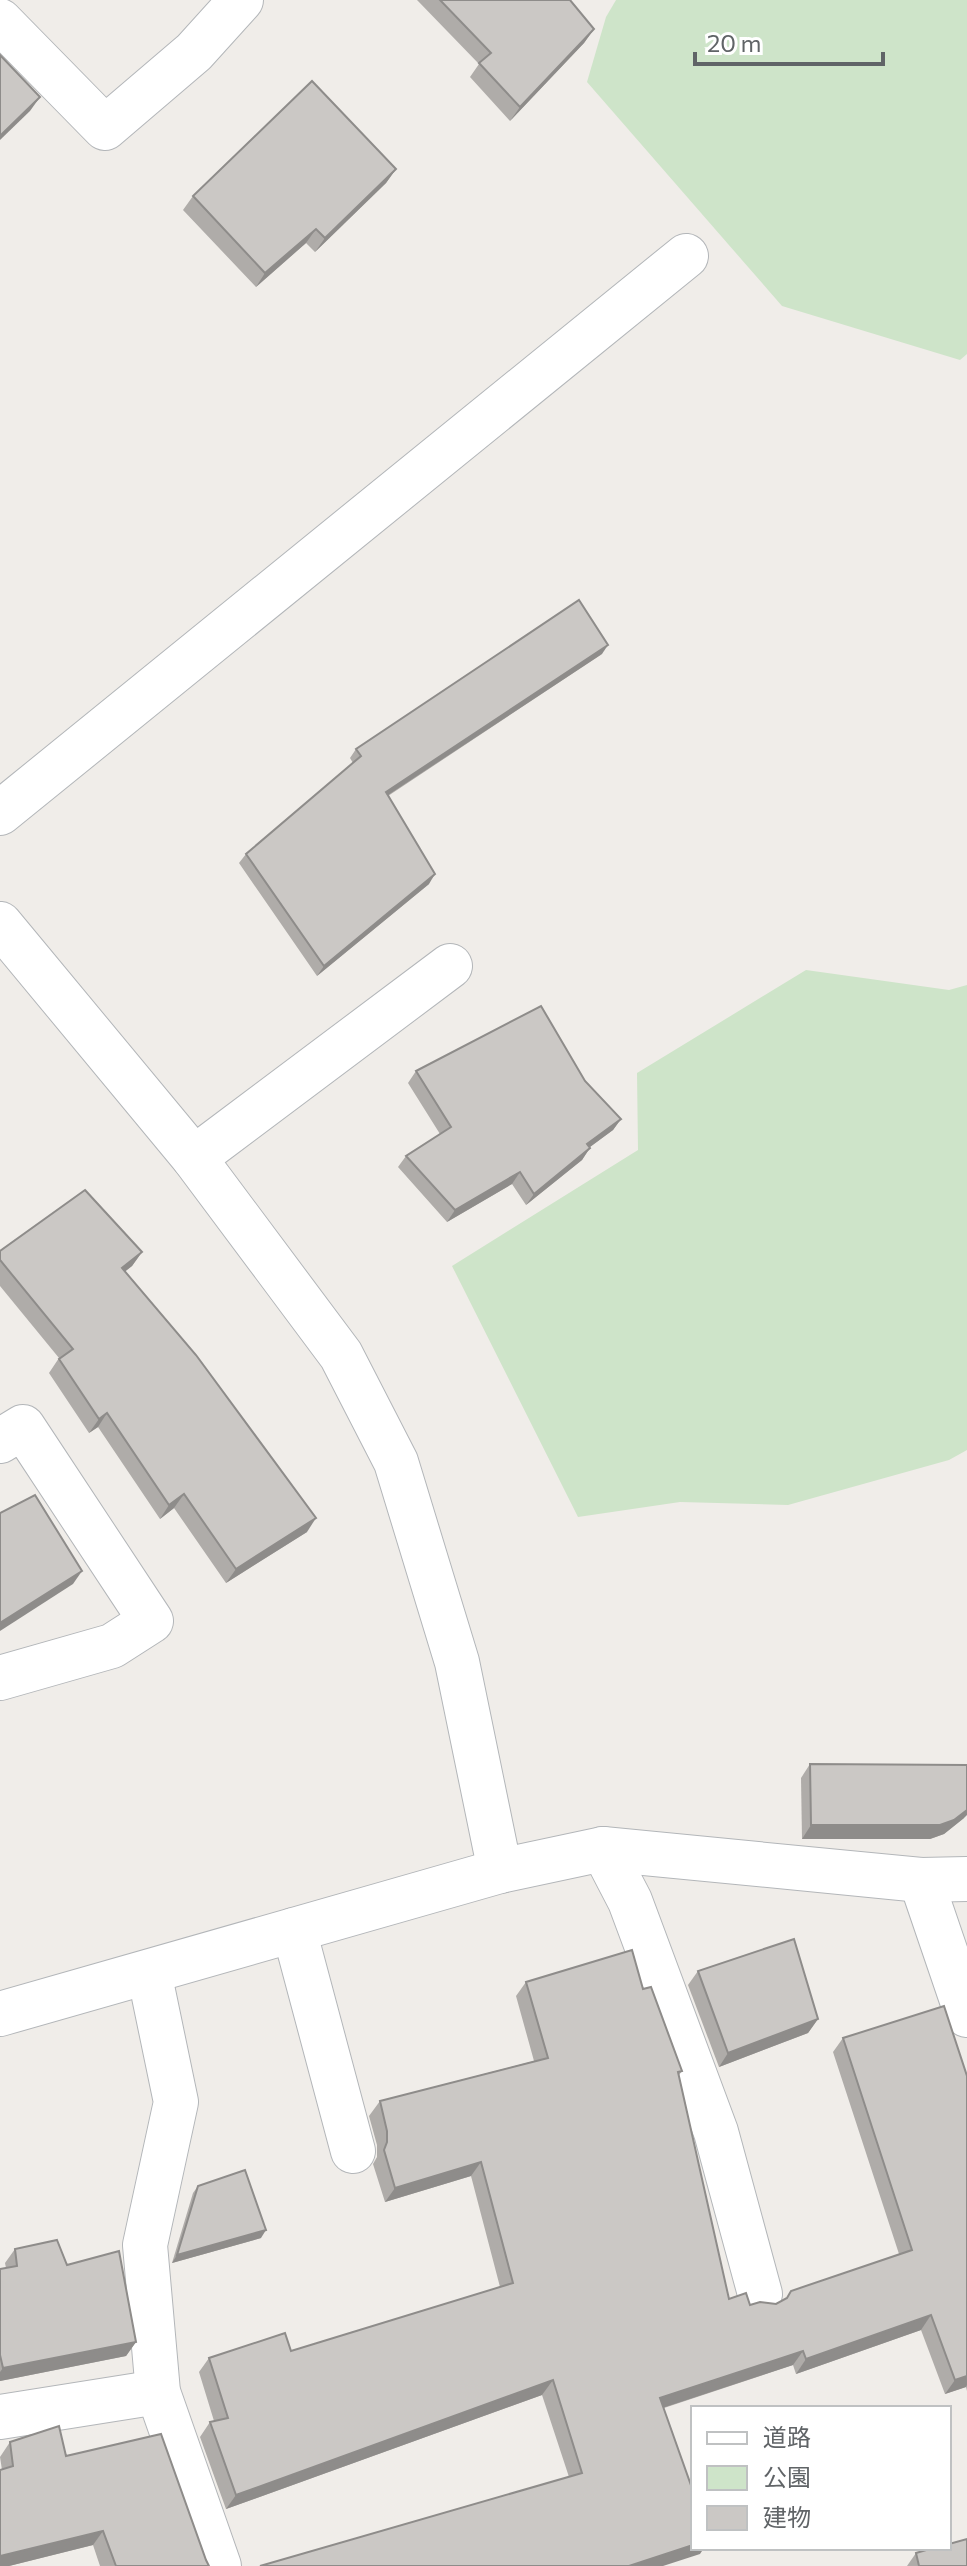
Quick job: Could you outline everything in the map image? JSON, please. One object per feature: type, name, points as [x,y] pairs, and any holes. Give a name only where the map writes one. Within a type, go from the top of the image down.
[{"type":"street","points":[[0,21],[105,128],[194,52],[241,0]]},
{"type":"street","points":[[0,813],[686,256]]},
{"type":"street","points":[[0,924],[194,1158],[341,1355],[396,1462],[457,1662],[500,1871]]},
{"type":"street","points":[[194,1158],[450,966]]},
{"type":"street","points":[[0,1441],[23,1427],[151,1621],[112,1646],[0,1678]]},
{"type":"street","points":[[603,1849],[630,1901],[716,2132],[760,2294]]},
{"type":"street","points":[[0,2014],[500,1871],[603,1849],[921,1880],[967,1879]]},
{"type":"street","points":[[921,1880],[967,2015]]},
{"type":"street","points":[[294,1930],[353,2151]]},
{"type":"street","points":[[149,1972],[176,2102],[145,2245],[158,2392],[219,2566]]},
{"type":"street","points":[[0,2417],[158,2392]]},
{"type":"green space","points":[[616,0],[967,0],[967,354],[960,360],[782,306],[587,82],[606,17]]},
{"type":"green space","points":[[806,970],[949,990],[967,985],[967,1450],[949,1460],[788,1505],[680,1502],[578,1517],[452,1266],[638,1150],[637,1073]]},
{"type":"building","points":[[440,0],[570,0],[594,29],[520,107],[479,63],[491,53]]},
{"type":"building","points":[[0,55],[40,97],[0,136]]},
{"type":"building","points":[[312,81],[396,169],[325,238],[316,229],[265,273],[193,196]]},
{"type":"building","points":[[579,600],[608,645],[386,792],[435,874],[324,966],[246,854],[361,756],[356,749]]},
{"type":"building","points":[[541,1006],[585,1081],[621,1119],[587,1144],[590,1148],[534,1194],[520,1172],[455,1210],[406,1156],[451,1127],[416,1071]]},
{"type":"building","points":[[85,1190],[142,1252],[122,1268],[196,1355],[316,1518],[236,1569],[184,1494],[169,1505],[107,1413],[99,1419],[59,1359],[73,1349],[0,1260],[0,1251]]},
{"type":"building","points":[[35,1495],[82,1571],[0,1623],[0,1513]]},
{"type":"building","points":[[810,1764],[967,1765],[967,1810],[954,1820],[940,1825],[811,1825]]},
{"type":"building","points":[[794,1939],[818,2019],[728,2053],[698,1971]]},
{"type":"building","points":[[632,1950],[643,1989],[651,1987],[682,2071],[678,2072],[729,2299],[746,2293],[750,2305],[760,2302],[776,2304],[787,2298],[791,2291],[912,2250],[843,2038],[944,2006],[967,2076],[967,2376],[955,2380],[931,2315],[806,2359],[803,2351],[660,2398],[691,2485],[691,2546],[629,2566],[260,2566],[582,2473],[553,2380],[236,2495],[210,2422],[228,2418],[209,2358],[285,2333],[291,2351],[513,2283],[481,2162],[395,2188],[384,2150],[387,2131],[380,2101],[548,2058],[526,1982]]},
{"type":"building","points":[[245,2170],[266,2230],[177,2255],[198,2186]]},
{"type":"building","points":[[57,2240],[67,2265],[119,2251],[136,2342],[3,2368],[0,2355],[0,2269],[17,2266],[15,2249]]},
{"type":"building","points":[[59,2426],[66,2456],[161,2434],[209,2566],[116,2566],[103,2531],[0,2556],[0,2470],[13,2466],[10,2442]]},
{"type":"building","points":[[967,2539],[967,2566],[919,2566],[916,2553],[951,2550],[951,2543]]}]
